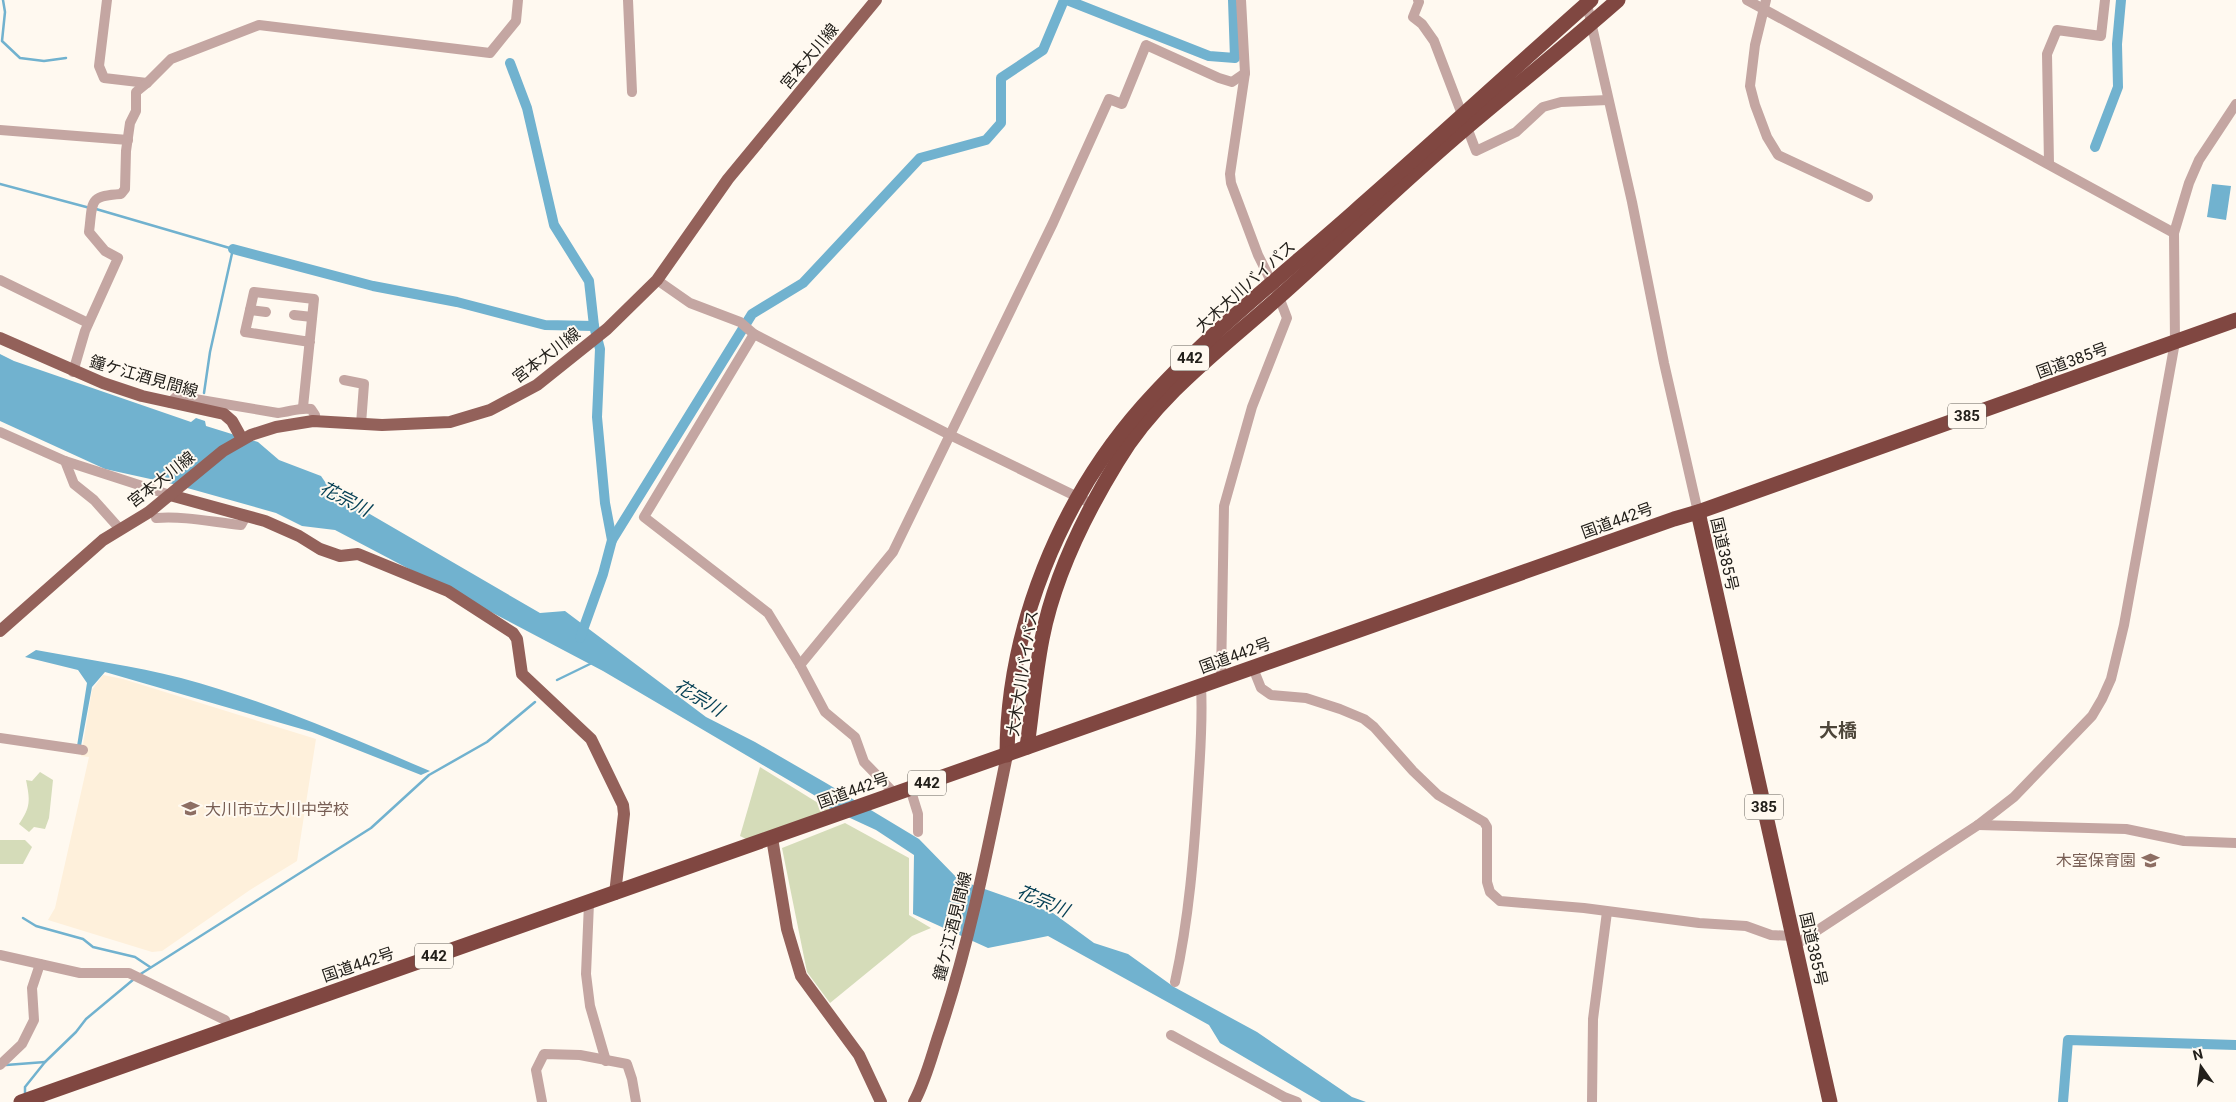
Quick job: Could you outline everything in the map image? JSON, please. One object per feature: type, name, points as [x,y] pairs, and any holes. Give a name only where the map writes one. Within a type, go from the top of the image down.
[{"type":"highway","name":"大木大川バイパス","points":[[1465,122],[1537,71],[1618,0]]},
{"type":"highway","name":"大木大川バイパス","points":[[1027,747],[1042,638],[1054,592],[1072,548],[1117,461],[1141,428],[1173,392],[1276,290],[1465,122],[1526,59],[1588,1]]},
{"type":"highway","name":"大木大川バイパス","points":[[998,758],[1007,728],[1013,684],[1024,633],[1042,578],[1077,497],[1106,454],[1142,408],[1193,355],[1276,290]]},
{"type":"highway","name":"国道385号","points":[[1830,1102],[1698,512],[2236,320]]},
{"type":"highway","name":"国道442号","points":[[25,1101],[1698,512]]},
{"type":"main road","name":"宮本大川線","points":[[0,631],[103,540],[119,528],[149,512],[244,436],[276,427],[313,421],[360,424],[450,422],[490,410],[537,385],[572,355],[607,329],[658,280],[728,179],[876,0]]},
{"type":"main road","name":"鐘ケ江酒見間線","points":[[0,338],[73,372],[103,383],[170,402],[224,414],[244,436]]},
{"type":"main road","points":[[173,493],[277,526],[340,556],[358,554],[448,591],[513,633],[517,638],[522,674],[591,739],[623,805],[624,814],[615,894]]},
{"type":"main road","name":"鐘ケ江酒見間線","points":[[914,1102],[945,1017],[966,946],[982,879],[998,758]]},
{"type":"main road","points":[[772,838],[787,929],[801,976],[859,1055],[881,1102]]},
{"type":"street","points":[[107,0],[99,66],[104,78],[147,83]]},
{"type":"street","points":[[73,372],[88,323],[118,258],[105,251],[89,232],[94,201],[100,196],[121,194],[125,189],[128,140],[130,123],[136,111],[136,92],[171,59],[259,25],[490,53],[516,21],[518,0]]},
{"type":"street","points":[[628,0],[632,92]]},
{"type":"street","points":[[1221,679],[1224,506],[1252,407],[1264,372],[1287,318],[1276,290],[1258,255],[1231,182],[1230,174],[1245,73],[1241,0]]},
{"type":"street","points":[[1418,0],[1420,2],[1413,17],[1431,34],[1476,151],[1516,132],[1543,107],[1552,104],[1608,100]]},
{"type":"street","points":[[1747,0],[1765,5],[1944,109],[2174,233]]},
{"type":"street","points":[[2049,164],[2047,54],[2057,30],[2101,36],[2105,0]]},
{"type":"street","points":[[1588,1],[1591,24],[1632,202],[1664,363],[1698,512]]},
{"type":"street","points":[[1765,5],[1755,45],[1750,86],[1755,105],[1773,149],[1778,155],[1868,197]]},
{"type":"street","points":[[800,665],[893,552],[1053,223],[1109,99],[1122,104],[1146,45],[1232,82],[1245,73]]},
{"type":"street","points":[[1253,668],[1261,688],[1271,695],[1306,698],[1364,719],[1374,727],[1413,771],[1438,795],[1484,822],[1487,826],[1487,882],[1493,897],[1500,901],[1746,926],[1794,941],[1978,825],[2014,797],[2092,716],[2102,699],[2111,679],[2124,625],[2175,342],[2174,233],[2189,183],[2199,160],[2236,104]]},
{"type":"street","points":[[0,130],[128,140]]},
{"type":"street","points":[[0,280],[88,323]]},
{"type":"street","points":[[658,280],[690,303],[747,328],[950,435],[1094,505]]},
{"type":"street","points":[[303,408],[310,342],[314,299],[254,292],[245,332],[310,342]]},
{"type":"street","points":[[250,310],[266,312]]},
{"type":"street","points":[[294,315],[312,317]]},
{"type":"street","points":[[747,328],[644,517],[768,613],[800,665],[825,712],[855,737],[864,762],[895,794]]},
{"type":"street","points":[[344,380],[364,384],[360,424]]},
{"type":"street","points":[[170,402],[177,396],[278,413],[293,412],[303,408],[312,409],[315,415],[313,421]]},
{"type":"street","points":[[0,432],[65,461],[173,493]]},
{"type":"street","points":[[65,461],[74,484],[94,500],[119,528]]},
{"type":"street","points":[[156,518],[184,516],[218,524],[241,525],[246,516]]},
{"type":"street","points":[[1175,982],[1183,947],[1195,838],[1202,709],[1201,686]]},
{"type":"street","points":[[0,738],[78,749]]},
{"type":"street","points":[[910,788],[918,814],[918,832]]},
{"type":"street","points":[[1978,825],[2126,829],[2184,841],[2236,843]]},
{"type":"street","points":[[590,903],[586,974],[590,1006],[606,1061]]},
{"type":"street","points":[[1592,1102],[1594,1019],[1607,912]]},
{"type":"street","points":[[0,955],[80,973],[129,973],[143,982],[225,1020],[229,1028]]},
{"type":"street","points":[[0,1065],[22,1044],[34,1020],[32,988],[40,964]]},
{"type":"street","points":[[1171,1035],[1284,1097],[1298,1102]]},
{"type":"street","points":[[542,1102],[536,1070],[544,1054],[580,1055],[627,1064],[636,1102]]},
{"type":"shaded area","name":"大川市立大川中学校","points":[[103,675],[123,679],[316,739],[297,861],[250,890],[162,951],[152,952],[48,920],[55,908],[89,757],[81,756],[92,690]]},
{"type":"green space","points":[[760,767],[831,811],[756,844],[740,836]]},
{"type":"green space","points":[[40,772],[53,780],[49,818],[45,829],[34,827],[29,832],[19,824],[26,813],[29,803],[26,780],[32,781]]},
{"type":"green space","points":[[845,823],[909,858],[909,915],[931,928],[912,936],[830,1003],[807,972],[782,848]]},
{"type":"green space","points":[[0,840],[25,840],[32,847],[23,864],[0,864]]},
{"type":"water","points":[[2212,184],[2231,186],[2226,220],[2207,217]]},
{"type":"water","points":[[0,354],[14,361],[191,422],[196,418],[205,421],[206,426],[258,442],[279,460],[321,476],[332,492],[540,613],[565,611],[706,717],[755,742],[919,839],[959,880],[1053,913],[1094,943],[1128,954],[1174,987],[1257,1032],[1352,1097],[1366,1102],[1321,1102],[1220,1043],[1209,1025],[1048,936],[988,948],[913,914],[914,855],[876,830],[822,805],[819,798],[603,671],[335,530],[302,526],[276,513],[173,484],[105,469],[0,421]]},
{"type":"water","points":[[36,650],[145,670],[213,687],[307,720],[430,771],[421,775],[312,732],[105,672],[92,687],[81,746],[77,746],[87,683],[78,670],[25,657]]},
{"type":"waterway","points":[[3,0],[5,12],[2,41],[20,58],[44,61],[66,58]]},
{"type":"waterway","points":[[612,540],[752,314],[803,283],[920,158],[986,140],[1001,123],[1001,78],[1043,50],[1064,0]]},
{"type":"waterway","points":[[1067,0],[1209,56],[1235,58],[1233,0]]},
{"type":"waterway","points":[[2095,147],[2118,87],[2117,44],[2121,0]]},
{"type":"waterway","points":[[510,63],[527,108],[554,225],[589,281],[594,326],[600,349],[597,417],[605,503],[612,540],[603,574],[580,638]]},
{"type":"waterway","points":[[0,184],[90,208]]},
{"type":"waterway","points":[[96,209],[233,249],[210,352],[204,393]]},
{"type":"waterway","points":[[233,249],[373,286],[457,302],[545,325],[594,326]]},
{"type":"waterway","points":[[557,680],[592,663]]},
{"type":"waterway","points":[[139,975],[371,828],[429,775],[487,742],[535,702]]},
{"type":"waterway","points":[[23,918],[36,926],[83,939],[93,947],[135,957],[150,967]]},
{"type":"waterway","points":[[25,1095],[25,1087],[45,1062],[76,1032],[86,1019],[134,979]]},
{"type":"waterway","points":[[2063,1102],[2068,1040],[2236,1045]]},
{"type":"waterway","points":[[6,1065],[45,1062]]},
{"type":"place","name":"大川市立大川中学校","points":[[191,809]]},
{"type":"place","name":"木室保育園","points":[[2150,860]]},
{"type":"district","name":"大橋","points":[[1838,730]]},
{"type":"water label","name":"花宗川","points":[[345,499]]},
{"type":"water label","name":"花宗川","points":[[699,698]]},
{"type":"water label","name":"花宗川","points":[[1043,901]]}]
